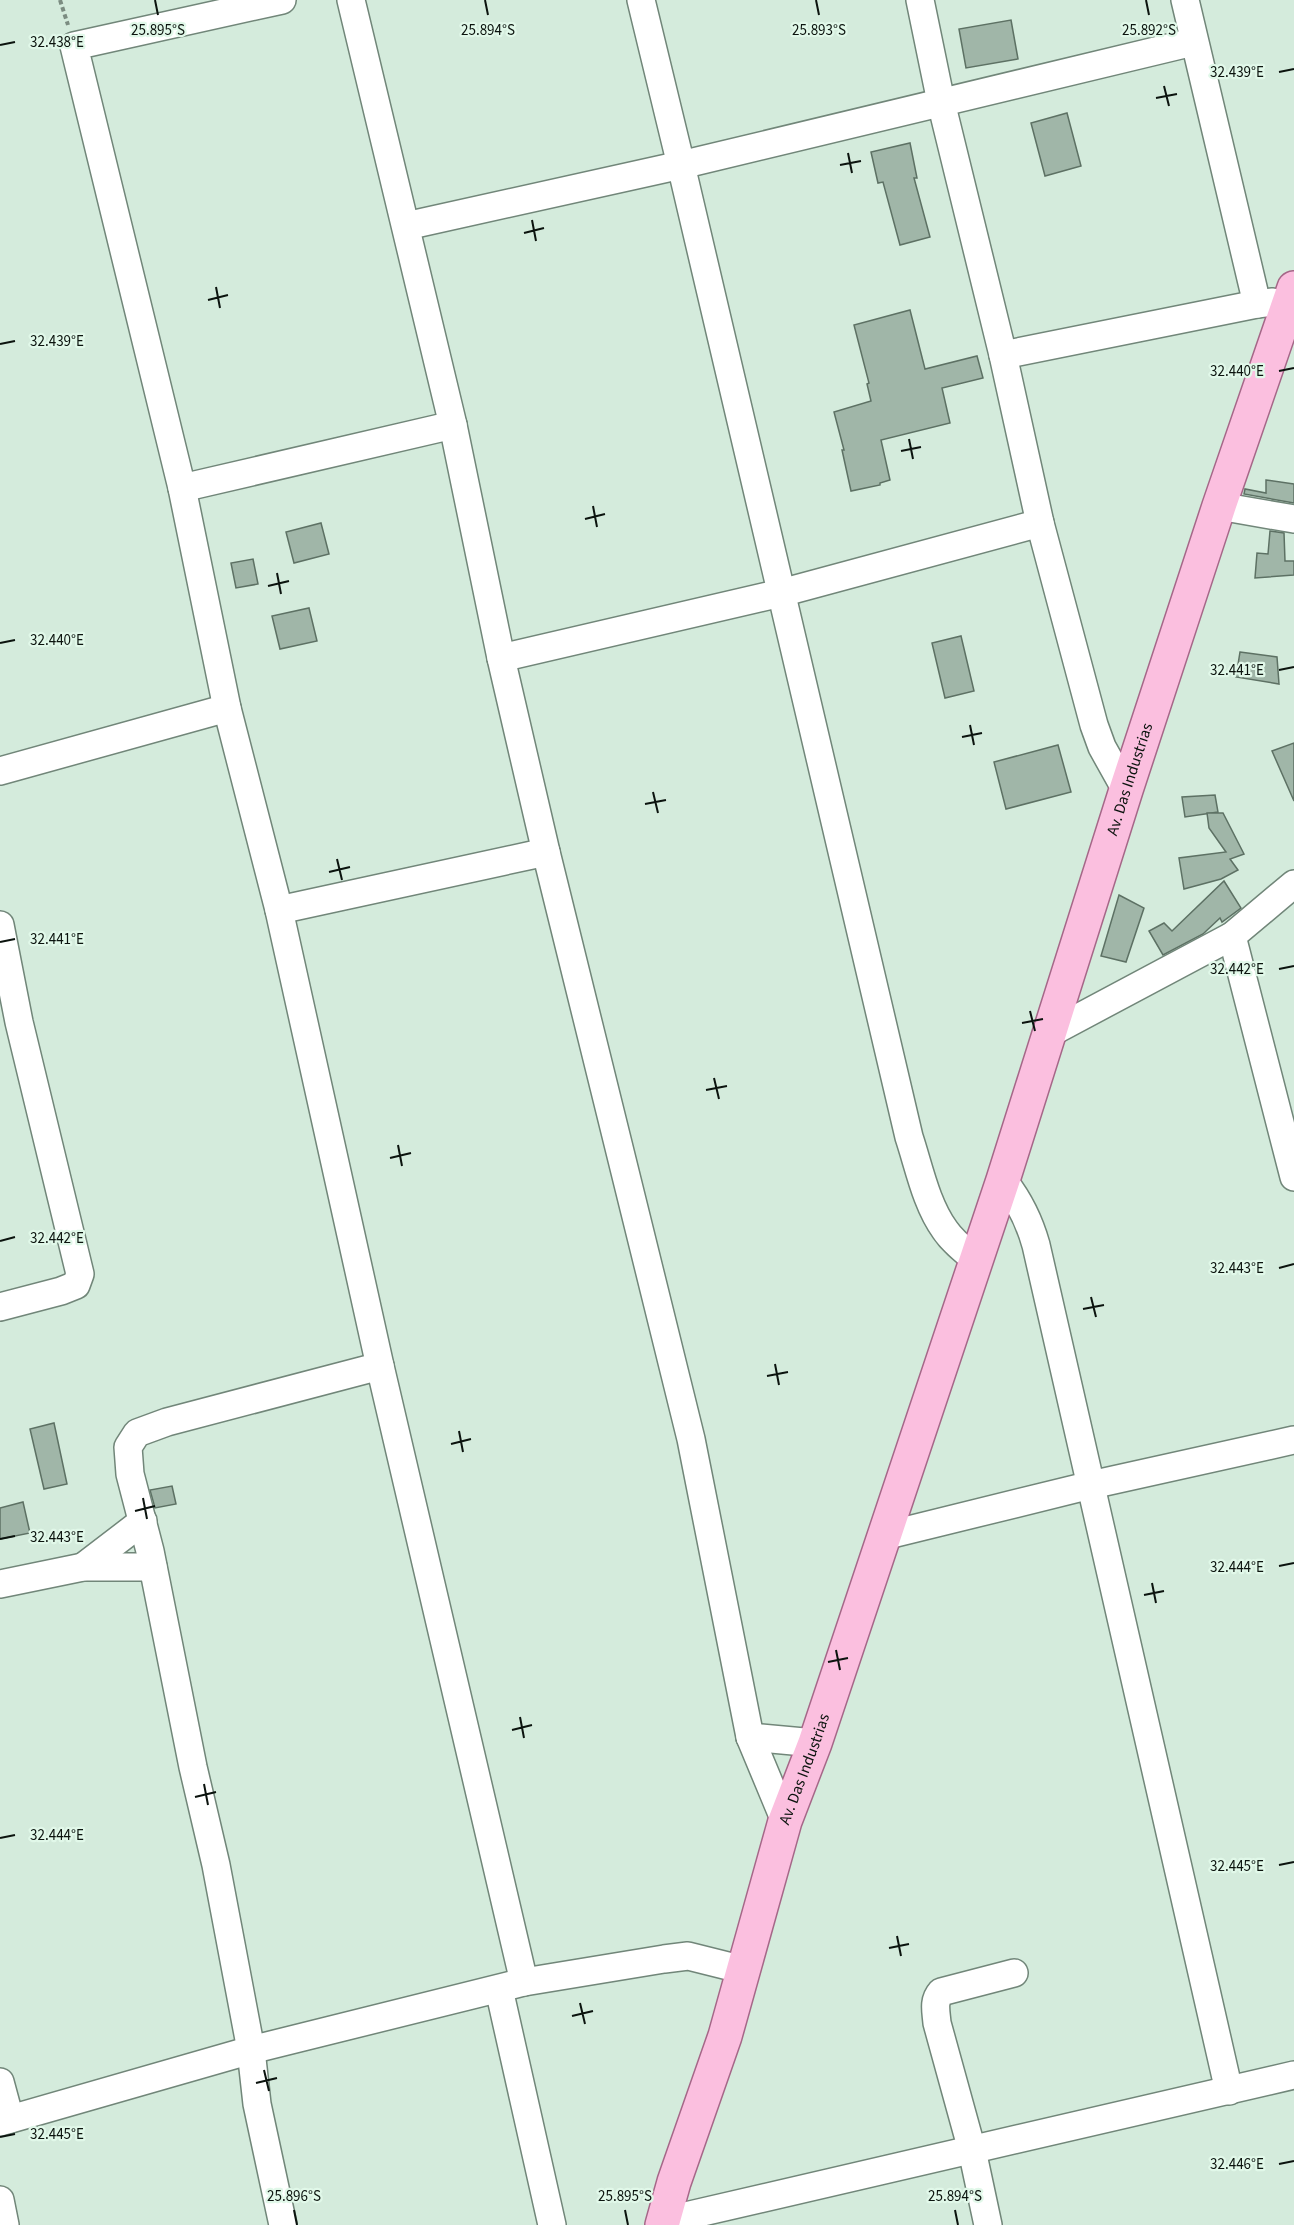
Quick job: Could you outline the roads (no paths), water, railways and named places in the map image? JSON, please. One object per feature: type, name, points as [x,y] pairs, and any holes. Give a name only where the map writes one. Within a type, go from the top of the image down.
[{"type":"main road","name":"Av. Das Industrias","points":[[663,2223],[674,2182],[725,2036],[785,1821],[815,1743],[1003,1180],[1126,790],[1219,506],[1292,294]]},
{"type":"street","points":[[282,0],[74,46],[182,488],[227,708],[279,910],[380,1366],[524,1982]]},
{"type":"street","points":[[351,0],[453,425],[501,658],[546,852],[691,1439],[750,1737],[785,1821]]},
{"type":"street","points":[[641,0],[909,1137],[936,1216],[973,1266]]},
{"type":"street","points":[[920,0],[941,102],[1003,356],[1040,523],[1101,747],[1126,790]]},
{"type":"street","points":[[1185,0],[1193,42],[1257,304]]},
{"type":"street","points":[[406,226],[681,165],[1193,42]]},
{"type":"street","points":[[1003,356],[1257,304],[1292,294]]},
{"type":"street","points":[[182,488],[453,425]]},
{"type":"street","points":[[1219,506],[1294,519]]},
{"type":"street","points":[[501,658],[781,592],[1040,523]]},
{"type":"street","points":[[0,771],[227,708]]},
{"type":"street","points":[[279,910],[546,852]]},
{"type":"street","points":[[1048,1034],[1232,936],[1294,884]]},
{"type":"street","points":[[0,925],[9,1025],[81,1274],[76,1286],[0,1307]]},
{"type":"street","points":[[1232,936],[1294,1177]]},
{"type":"street","points":[[1003,1180],[1016,1196],[1029,1220],[1036,1245],[1229,2091]]},
{"type":"street","points":[[283,2225],[257,2104],[251,2050],[216,1865],[193,1767],[143,1521],[130,1474],[128,1447],[137,1433],[167,1422],[380,1366]]},
{"type":"street","points":[[884,1536],[1091,1485],[1294,1440]]},
{"type":"street","points":[[83,1567],[143,1521]]},
{"type":"street","points":[[0,1584],[83,1567],[153,1567]]},
{"type":"street","points":[[750,1737],[815,1743]]},
{"type":"street","points":[[0,2082],[5,2121],[251,2050],[524,1982],[687,1956],[744,1970]]},
{"type":"street","points":[[988,2225],[972,2150],[937,2023],[936,1998],[941,1992],[1014,1973]]},
{"type":"street","points":[[498,1989],[552,2225]]},
{"type":"street","points":[[663,2223],[704,2218],[972,2150],[1294,2075]]},
{"type":"street","points":[[0,2200],[5,2225]]}]
